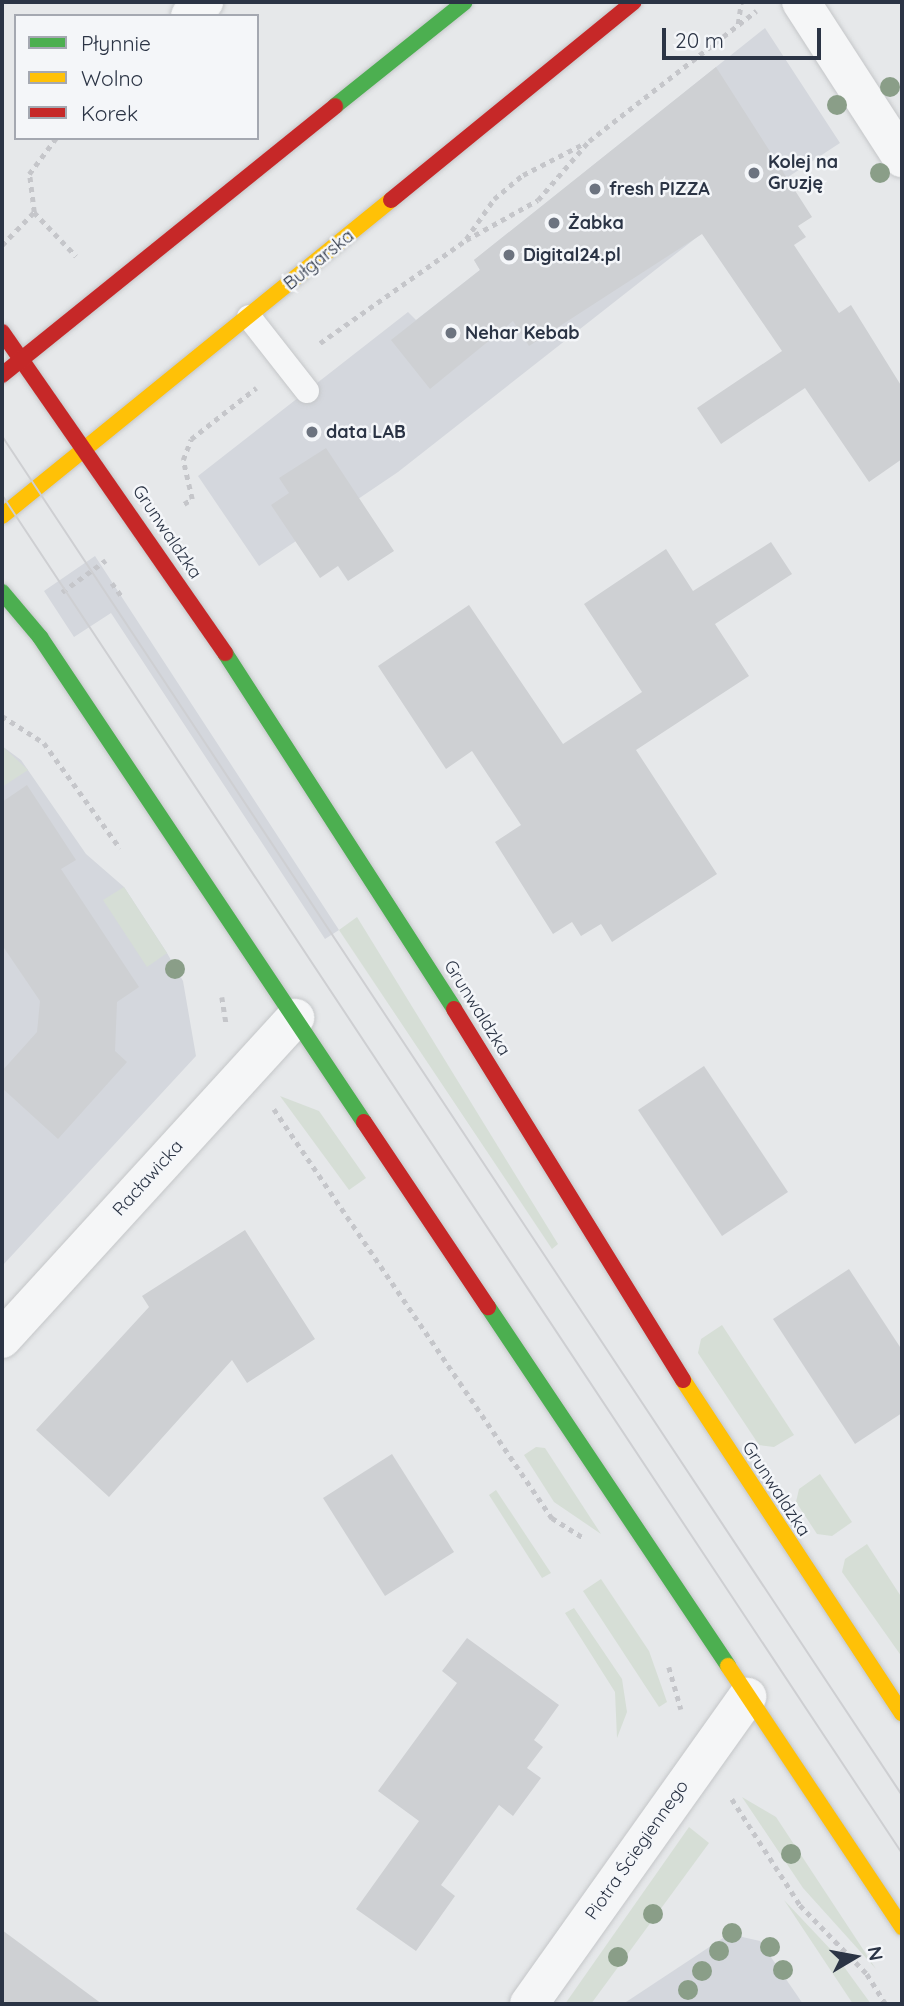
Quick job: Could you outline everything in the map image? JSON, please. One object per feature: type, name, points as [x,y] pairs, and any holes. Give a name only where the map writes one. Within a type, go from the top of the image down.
[{"type":"street","points":[[2,374],[465,2]]},
{"type":"street","name":"Bułgarska","points":[[2,516],[634,2]]},
{"type":"street","points":[[801,2],[902,158]]},
{"type":"street","name":"Grunwaldzka","points":[[2,332],[145,532],[398,915],[613,1273],[902,1714]]},
{"type":"street","points":[[2,592],[25,618],[295,1018],[902,1927]]},
{"type":"street","name":"Racławicka","points":[[2,1339],[295,1018]]},
{"type":"street","name":"Piotra Ściegiennego","points":[[528,2004],[747,1697]]},
{"type":"lane","points":[[249,317],[307,391]]},
{"type":"path","points":[[738,25],[741,2]]},
{"type":"path","points":[[466,240],[494,199],[523,175],[589,141],[768,2]]},
{"type":"path","points":[[54,140],[29,174],[34,212],[72,251]]},
{"type":"path","points":[[25,618],[192,499],[183,460],[191,439],[287,366],[466,240],[538,200],[589,141]]},
{"type":"path","points":[[2,245],[34,212]]},
{"type":"path","points":[[112,583],[122,597]]},
{"type":"path","points":[[267,1099],[552,1518],[595,1544]]},
{"type":"path","points":[[667,1660],[681,1713],[704,1756],[800,1905],[867,1974],[886,2004]]},
{"type":"shaded area","points":[[765,28],[840,143],[701,234],[398,472],[259,566],[198,476],[408,312],[416,320],[480,270],[474,260]]},
{"type":"shaded area","points":[[95,556],[339,930],[325,939],[111,613],[74,637],[44,591]]},
{"type":"shaded area","points":[[2,746],[21,760],[86,854],[124,887],[167,953],[183,981],[196,1056],[3,1265]]},
{"type":"shaded area","points":[[2,746],[28,770],[2,787]]},
{"type":"shaded area","points":[[124,887],[167,953],[147,967],[103,900]]},
{"type":"shaded area","points":[[357,917],[558,1244],[552,1249],[339,930]]},
{"type":"shaded area","points":[[280,1096],[319,1111],[366,1178],[349,1190]]},
{"type":"shaded area","points":[[722,1325],[794,1435],[774,1447],[759,1445],[698,1353],[701,1339]]},
{"type":"shaded area","points":[[536,1447],[545,1448],[601,1534],[554,1502],[524,1455]]},
{"type":"shaded area","points":[[820,1474],[852,1522],[832,1536],[817,1534],[796,1502],[799,1489]]},
{"type":"shaded area","points":[[496,1490],[551,1573],[542,1578],[489,1495]]},
{"type":"shaded area","points":[[867,1544],[902,1598],[902,1657],[842,1572],[845,1559]]},
{"type":"shaded area","points":[[601,1579],[649,1651],[667,1702],[659,1707],[583,1591]]},
{"type":"shaded area","points":[[574,1608],[622,1679],[627,1712],[617,1738],[615,1692],[565,1613]]},
{"type":"shaded area","points":[[742,1797],[776,1817],[876,1969],[803,1888]]},
{"type":"shaded area","points":[[689,1827],[709,1843],[591,2004],[565,2004]]},
{"type":"shaded area","points":[[784,1900],[834,1953],[871,2004],[853,2004]]},
{"type":"shaded area","points":[[729,1934],[760,1941],[803,2004],[623,2004]]},
{"type":"building","points":[[716,67],[812,217],[798,226],[806,237],[794,245],[839,313],[851,305],[902,387],[902,459],[869,482],[805,388],[721,444],[697,408],[782,351],[702,234],[529,346],[513,321],[430,389],[391,340],[480,270],[474,260]]},
{"type":"building","points":[[326,448],[394,551],[348,581],[338,566],[320,578],[271,505],[289,493],[279,478]]},
{"type":"building","points":[[771,542],[792,574],[715,624],[749,676],[636,750],[717,874],[612,942],[601,924],[581,936],[572,922],[553,934],[495,842],[521,825],[472,751],[446,769],[378,666],[469,605],[563,744],[642,692],[584,604],[666,549],[693,591]]},
{"type":"building","points":[[27,785],[76,860],[61,869],[139,987],[117,1002],[115,1051],[127,1062],[58,1139],[2,1088],[2,1071],[37,1032],[40,1001],[2,945],[2,802]]},
{"type":"building","points":[[704,1066],[788,1192],[722,1236],[638,1110]]},
{"type":"building","points":[[245,1230],[315,1339],[247,1383],[232,1360],[109,1497],[36,1430],[149,1307],[142,1296]]},
{"type":"building","points":[[849,1269],[902,1350],[902,1413],[855,1444],[773,1319]]},
{"type":"building","points":[[392,1454],[454,1552],[385,1596],[323,1498]]},
{"type":"building","points":[[467,1638],[559,1705],[534,1740],[543,1747],[527,1768],[541,1778],[513,1816],[499,1805],[441,1885],[455,1896],[416,1951],[356,1909],[419,1821],[378,1791],[457,1683],[442,1671]]},
{"type":"building","points":[[2,1930],[102,2004],[2,2004]]},
{"type":"tram line","points":[[2,436],[902,1795]]},
{"type":"tram line","points":[[2,495],[902,1853]]},
{"type":"traffic: fast","points":[[335,106],[465,2]]},
{"type":"traffic: fast","points":[[2,592],[40,637],[364,1122]]},
{"type":"traffic: fast","points":[[225,653],[454,1009]]},
{"type":"traffic: fast","points":[[488,1307],[728,1666]]},
{"type":"traffic: slow","points":[[2,516],[391,200]]},
{"type":"traffic: slow","points":[[683,1380],[902,1714]]},
{"type":"traffic: slow","points":[[728,1666],[902,1927]]},
{"type":"traffic: jam","points":[[391,200],[634,2]]},
{"type":"traffic: jam","points":[[2,375],[335,106]]},
{"type":"traffic: jam","points":[[2,332],[225,653]]},
{"type":"traffic: jam","points":[[454,1009],[683,1380]]},
{"type":"traffic: jam","points":[[364,1122],[488,1307]]},
{"type":"place","name":"Kolej na Gruzję","points":[[754,173]]},
{"type":"place","name":"fresh PIZZA","points":[[595,189]]},
{"type":"place","name":"Żabka","points":[[554,223]]},
{"type":"place","name":"Digital24.pl","points":[[509,255]]},
{"type":"place","name":"Nehar Kebab","points":[[451,333]]},
{"type":"place","name":"data LAB","points":[[312,432]]}]
